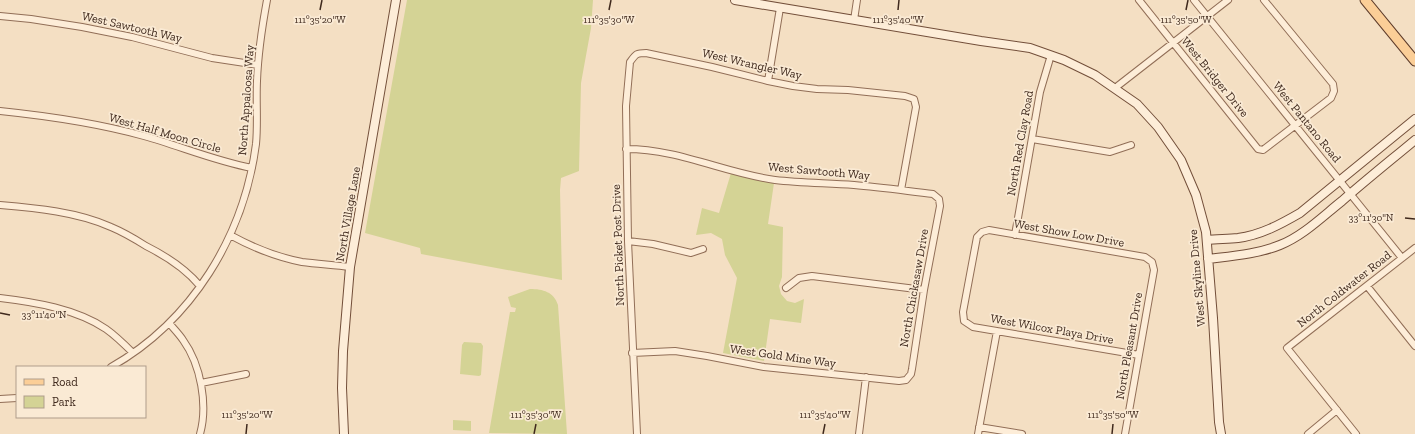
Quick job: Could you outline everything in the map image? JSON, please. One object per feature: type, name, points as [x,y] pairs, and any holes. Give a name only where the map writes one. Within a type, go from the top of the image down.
[{"type":"main road","points":[[1365,0],[1415,61]]},
{"type":"street","name":"North Appaloosa Way","points":[[113,366],[133,353],[169,323],[186,305],[214,265],[240,212],[252,168],[256,143],[258,65],[267,0]]},
{"type":"street","name":"North Village Lane","points":[[344,434],[342,388],[343,351],[350,268],[396,0]]},
{"type":"street","name":"West Skyline Drive","points":[[735,0],[1030,48],[1064,60],[1095,75],[1137,104],[1158,127],[1181,160],[1196,195],[1206,232],[1221,434]]},
{"type":"street","points":[[854,20],[857,0]]},
{"type":"street","name":"West Bridger Drive","points":[[1139,0],[1258,149],[1263,150],[1296,126]]},
{"type":"street","name":"West Pantano Road","points":[[1194,0],[1402,258]]},
{"type":"street","points":[[1115,88],[1228,0]]},
{"type":"street","points":[[1264,0],[1333,84],[1334,91],[1331,98],[1296,126]]},
{"type":"street","points":[[768,81],[780,8]]},
{"type":"street","name":"West Sawtooth Way","points":[[0,16],[82,26],[132,37],[212,58],[258,65]]},
{"type":"street","name":"West Wrangler Way","points":[[634,56],[637,53],[653,54],[768,81],[817,89],[848,90],[914,98],[916,107],[901,190]]},
{"type":"street","name":"North Red Clay Road","points":[[1014,235],[1040,92],[1051,55]]},
{"type":"street","name":"North Picket Post Drive","points":[[634,56],[630,62],[626,99],[626,149],[632,353],[637,434]]},
{"type":"street","name":"West Half Moon Circle","points":[[0,111],[116,128],[181,147],[230,164],[252,168]]},
{"type":"street","points":[[1207,240],[1238,238],[1259,233],[1281,224],[1300,213],[1415,119]]},
{"type":"street","points":[[1032,139],[1110,152],[1131,146]]},
{"type":"street","points":[[1208,259],[1252,253],[1280,245],[1306,229],[1415,140]]},
{"type":"street","name":"West Sawtooth Way","points":[[626,149],[655,151],[685,156],[743,173],[775,180],[854,185],[901,190],[933,194],[939,199]]},
{"type":"street","name":"North Chickasaw Drive","points":[[906,380],[911,374],[912,369],[924,290],[940,206],[939,199]]},
{"type":"street","points":[[0,205],[48,211],[85,218],[110,227],[161,254],[192,276],[200,286]]},
{"type":"street","name":"West Show Low Drive","points":[[964,322],[963,312],[977,237],[982,232],[989,230],[1145,257],[1152,262]]},
{"type":"street","points":[[230,235],[253,247],[279,256],[301,261],[350,268]]},
{"type":"street","points":[[628,241],[653,244],[691,253],[703,249]]},
{"type":"street","name":"North Coldwater Road","points":[[1337,410],[1287,348],[1415,248]]},
{"type":"street","name":"North Pleasant Drive","points":[[1125,434],[1154,270],[1152,262]]},
{"type":"street","points":[[786,288],[799,278],[812,276],[924,290]]},
{"type":"street","points":[[1367,286],[1415,346]]},
{"type":"street","points":[[0,298],[48,306],[87,319],[105,328],[133,353]]},
{"type":"street","name":"West Wilcox Playa Drive","points":[[964,322],[972,327],[1139,355]]},
{"type":"street","points":[[169,323],[184,341],[194,360],[201,383],[203,423],[200,434]]},
{"type":"street","points":[[978,434],[997,331]]},
{"type":"street","name":"West Gold Mine Way","points":[[632,353],[675,351],[764,367],[866,378],[900,381],[906,380]]},
{"type":"street","points":[[201,383],[246,374]]},
{"type":"street","points":[[859,434],[866,378]]},
{"type":"street","points":[[0,399],[16,398]]},
{"type":"street","points":[[1308,434],[1337,410],[1356,434]]},
{"type":"street","points":[[979,427],[1022,434]]},
{"type":"green space","points":[[407,0],[593,0],[591,28],[581,83],[579,171],[561,178],[562,280],[421,254],[420,248],[365,233]]},
{"type":"green space","points":[[731,173],[774,183],[768,224],[783,227],[782,277],[779,286],[781,294],[787,301],[795,303],[804,299],[801,323],[770,319],[764,361],[723,353],[737,278],[725,255],[722,239],[711,233],[696,235],[702,208],[719,213]]},
{"type":"green space","points":[[530,289],[544,291],[551,294],[558,305],[567,434],[489,433],[510,312],[515,312],[516,308],[511,307],[508,297]]},
{"type":"green space","points":[[464,342],[481,343],[483,346],[481,375],[479,376],[460,374],[462,345]]},
{"type":"green space","points":[[453,420],[471,421],[471,431],[453,430]]}]
